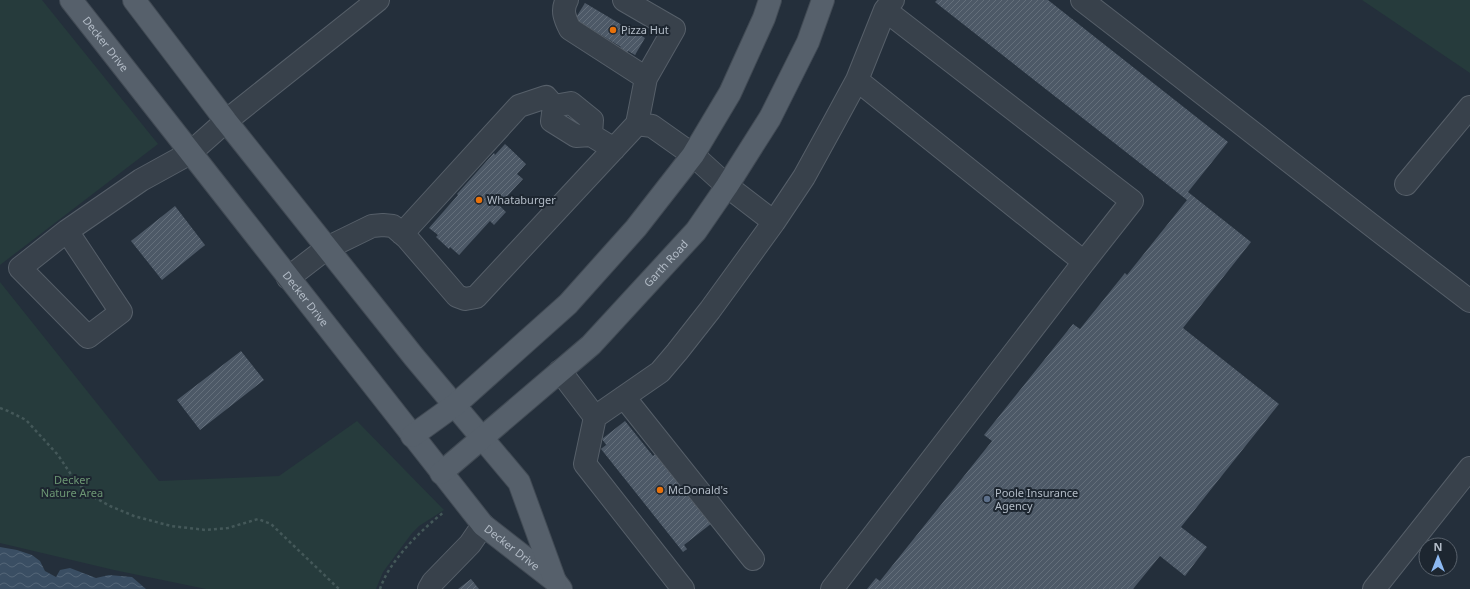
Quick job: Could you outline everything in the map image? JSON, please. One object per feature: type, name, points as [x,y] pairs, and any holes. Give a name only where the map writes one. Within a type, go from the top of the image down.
[{"type":"main road","name":"Decker Drive","points":[[71,0],[483,525],[558,585]]},
{"type":"main road","name":"Decker Drive","points":[[134,0],[226,121],[326,248],[414,357],[519,482],[558,585]]},
{"type":"main road","points":[[412,436],[455,405],[568,304],[636,228],[693,155],[730,93],[764,18],[770,0]]},
{"type":"main road","name":"Garth Road","points":[[441,473],[591,345],[696,231],[727,186],[770,118],[808,42],[823,0]]},
{"type":"street","points":[[67,231],[121,312],[88,337],[20,268],[67,231],[141,180],[190,153],[226,121],[378,0]]},
{"type":"street","points":[[567,0],[564,5],[564,16],[570,29],[646,78]]},
{"type":"street","points":[[288,278],[326,248],[372,226],[393,226],[407,238],[457,296],[465,299],[476,298],[637,124],[646,78],[674,29],[624,0]]},
{"type":"street","points":[[1082,0],[1324,190],[1470,301]]},
{"type":"street","points":[[684,589],[585,464],[595,417],[660,372],[677,352],[774,222],[804,177],[857,80],[889,5],[1132,201],[832,589]]},
{"type":"street","points":[[857,80],[1084,262]]},
{"type":"street","points":[[402,234],[519,106],[546,97],[554,106],[552,122],[576,136],[590,136],[614,149]]},
{"type":"street","points":[[1406,184],[1470,107]]},
{"type":"street","points":[[637,124],[652,126],[693,155],[727,186],[774,222]]},
{"type":"street","points":[[560,371],[595,417]]},
{"type":"street","points":[[631,392],[753,560]]},
{"type":"street","points":[[1374,589],[1470,468]]},
{"type":"street","points":[[429,589],[433,582],[470,544],[483,525]]},
{"type":"path","points":[[0,408],[26,420],[58,455],[72,476],[88,494],[110,506],[134,516],[171,526],[206,530],[228,528],[258,519],[272,524],[339,589]]},
{"type":"path","points":[[380,589],[388,573],[409,543],[444,512]]},
{"type":"green space","points":[[0,0],[42,0],[158,144],[0,265]]},
{"type":"green space","points":[[1362,0],[1470,0],[1470,73]]},
{"type":"green space","name":"Decker Nature Area","points":[[0,282],[159,481],[279,476],[357,421],[444,510],[419,526],[412,533],[383,572],[376,589],[206,589],[114,570],[0,543]]},
{"type":"water","points":[[0,547],[17,550],[32,555],[40,561],[45,571],[56,577],[60,570],[70,568],[96,578],[109,575],[132,577],[146,589],[0,589]]},
{"type":"building","points":[[937,0],[1048,0],[1228,142],[1188,192],[1251,242],[1183,328],[1279,404],[1181,527],[1207,547],[1185,576],[1160,556],[1133,589],[867,589],[876,578],[880,581],[992,441],[984,435],[1073,324],[1080,329],[1125,273],[1127,275],[1187,200],[935,2]]},
{"type":"building","name":"Pizza Hut","points":[[585,3],[645,38],[635,55],[620,49],[621,47],[575,19]]},
{"type":"building","name":"Whataburger","points":[[505,144],[526,164],[517,174],[523,179],[499,205],[506,212],[494,225],[490,221],[459,255],[450,247],[449,249],[436,237],[438,235],[429,228],[494,153],[495,155]]},
{"type":"building","points":[[175,206],[205,245],[162,280],[131,241]]},
{"type":"building","points":[[241,351],[264,380],[200,430],[177,400]]},
{"type":"building","name":"McDonald's","points":[[625,421],[653,456],[657,453],[712,523],[684,545],[687,549],[683,552],[601,449],[606,445],[607,446],[602,439]]},
{"type":"building","points":[[471,579],[479,589],[458,589]]},
{"type":"place","name":"Pizza Hut","points":[[613,30]]},
{"type":"place","name":"Whataburger","points":[[479,200]]},
{"type":"place","name":"McDonald's","points":[[660,490]]},
{"type":"place","name":"Poole Insurance Agency","points":[[987,499]]}]
